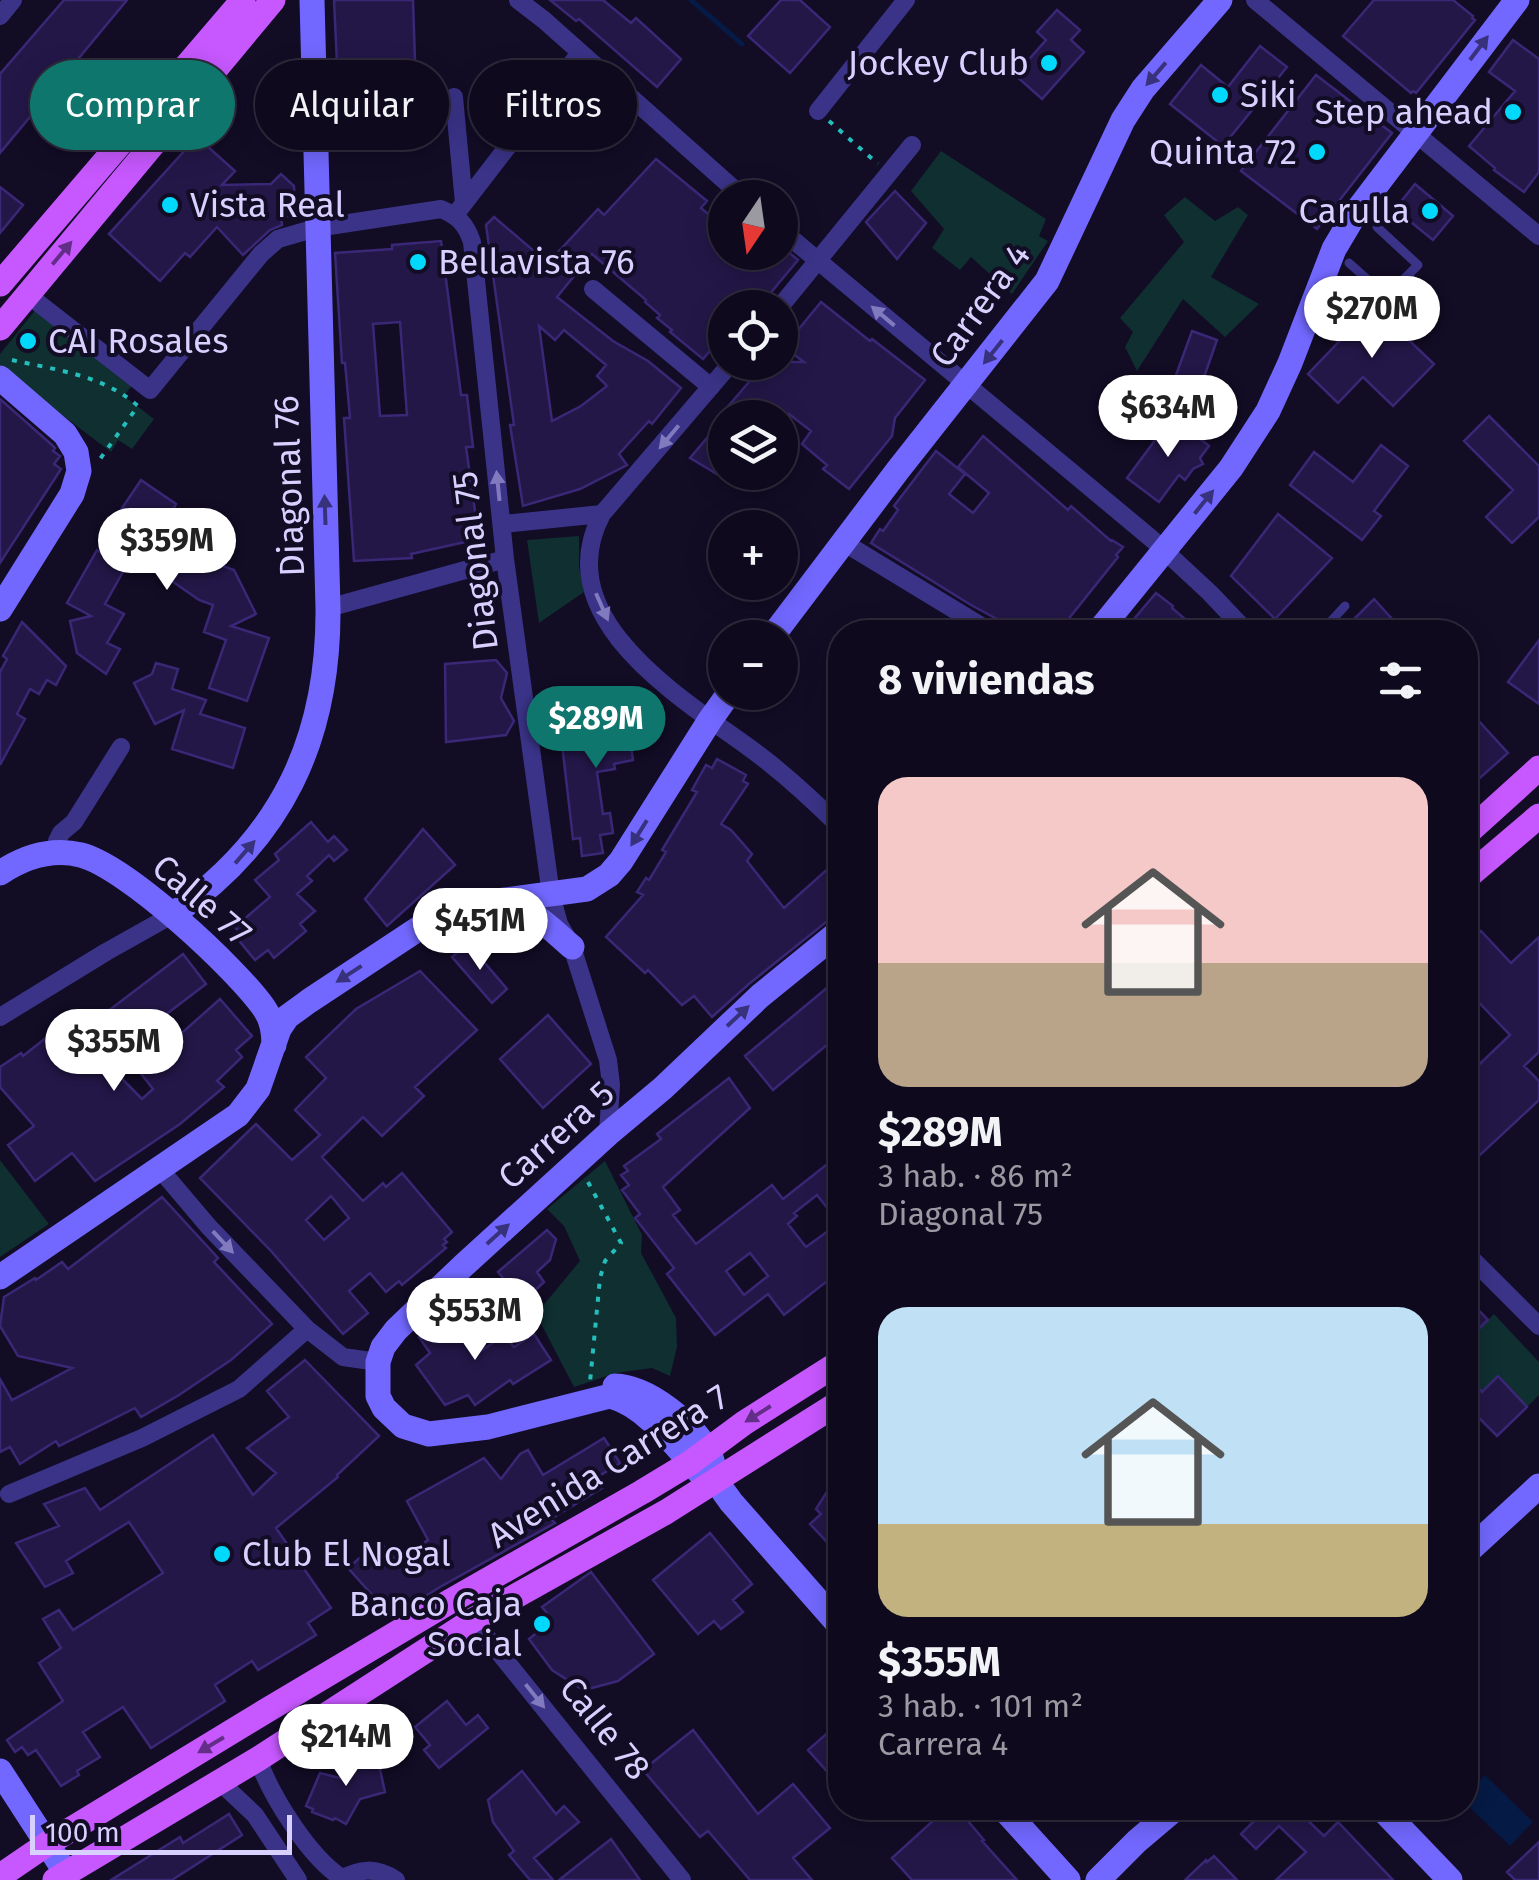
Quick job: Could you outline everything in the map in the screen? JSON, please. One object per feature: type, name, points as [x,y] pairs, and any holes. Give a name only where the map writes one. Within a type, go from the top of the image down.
[{"type":"main road","points":[[5,268],[243,0]]},
{"type":"main road","points":[[0,328],[274,0]]},
{"type":"main road","points":[[1478,823],[1539,768]]},
{"type":"main road","points":[[1478,868],[1539,816]]},
{"type":"main road","name":"Avenida Carrera 7","points":[[0,1876],[449,1602],[699,1457],[828,1370]]},
{"type":"main road","name":"Avenida Carrera 7","points":[[61,1876],[258,1760],[474,1620],[666,1512],[828,1410]]},
{"type":"street","points":[[0,16],[14,0]]},
{"type":"street","name":"Diagonal 76","points":[[172,915],[229,871],[253,844],[292,783],[316,716],[324,680],[328,608],[312,0]]},
{"type":"street","points":[[518,0],[723,180]]},
{"type":"street","points":[[818,111],[906,0]]},
{"type":"street","name":"Carrera 4","points":[[784,620],[1047,281],[1123,120],[1143,89],[1220,0]]},
{"type":"street","points":[[1255,0],[1539,236]]},
{"type":"street","points":[[1108,620],[1231,468],[1268,411],[1334,249],[1356,212],[1517,0]]},
{"type":"street","points":[[28,294],[150,390],[260,254],[278,239],[316,228],[460,209],[579,54]]},
{"type":"street","name":"Diagonal 75","points":[[454,97],[460,209],[472,242],[505,559],[551,895],[608,1060],[608,1134]]},
{"type":"street","points":[[794,290],[912,146]]},
{"type":"street","points":[[798,245],[1164,551],[1236,620]]},
{"type":"street","points":[[592,289],[711,388]]},
{"type":"street","points":[[0,378],[65,434],[76,452],[79,472],[72,494],[0,609]]},
{"type":"street","points":[[717,380],[602,514],[591,543],[590,568],[596,597],[614,633],[644,669],[780,770],[828,815]]},
{"type":"street","points":[[503,524],[602,514]]},
{"type":"street","points":[[843,542],[971,620]]},
{"type":"street","points":[[328,608],[505,559]]},
{"type":"street","points":[[0,1277],[238,1115],[258,1090],[279,1030],[295,1010],[436,919],[497,901],[588,889],[609,875],[717,710]]},
{"type":"street","points":[[56,852],[60,833],[74,822],[121,747]]},
{"type":"street","points":[[74,822],[86,856]]},
{"type":"street","points":[[0,873],[29,858],[56,852],[86,856]]},
{"type":"street","name":"Calle 77","points":[[86,856],[172,915],[228,968],[264,1007],[274,1032],[274,1045]]},
{"type":"street","points":[[497,901],[535,915],[572,947]]},
{"type":"street","points":[[0,1016],[172,915]]},
{"type":"street","name":"Carrera 5","points":[[378,1362],[396,1330],[760,996],[828,942]]},
{"type":"street","points":[[264,1007],[279,1012],[295,1010]]},
{"type":"street","points":[[159,1168],[219,1238],[307,1329],[343,1357],[378,1362],[378,1396],[384,1408],[403,1426],[429,1434],[488,1426],[610,1386],[638,1390],[665,1406],[688,1427],[699,1457],[715,1469],[716,1481],[746,1521],[828,1613]]},
{"type":"street","points":[[1478,1265],[1539,1326]]},
{"type":"street","points":[[10,1494],[142,1438],[239,1389],[307,1329]]},
{"type":"street","points":[[1478,1542],[1539,1486]]},
{"type":"street","name":"Calle 78","points":[[474,1620],[682,1880]]},
{"type":"street","points":[[258,1760],[270,1790],[310,1847],[340,1879],[368,1869],[396,1880]]},
{"type":"street","points":[[0,1771],[47,1844],[61,1876]]},
{"type":"street","points":[[220,1782],[255,1815],[298,1880]]},
{"type":"street","points":[[1014,1820],[1068,1880]]},
{"type":"street","points":[[1098,1880],[1162,1820]]},
{"type":"street","points":[[1392,1820],[1450,1880]]},
{"type":"lane","points":[[1349,263],[1384,294],[1418,264],[1377,227]]},
{"type":"lane","points":[[1333,620],[1346,606]]},
{"type":"path","points":[[818,111],[889,174]]},
{"type":"path","points":[[0,356],[104,383],[138,406],[100,460],[79,472]]},
{"type":"path","points":[[581,1169],[620,1242],[605,1261],[600,1278],[587,1394]]},
{"type":"green space","points":[[941,151],[1046,219],[1039,236],[1048,241],[1012,294],[971,257],[960,270],[932,248],[944,229],[911,191]]},
{"type":"green space","points":[[1185,197],[1215,221],[1238,207],[1248,215],[1211,277],[1259,304],[1225,337],[1183,299],[1137,371],[1125,347],[1133,332],[1120,318],[1184,242],[1164,215]]},
{"type":"green space","points":[[37,308],[133,384],[124,396],[154,419],[132,449],[118,440],[111,452],[0,368],[0,354]]},
{"type":"green space","points":[[579,536],[584,592],[539,623],[527,540]]},
{"type":"green space","points":[[0,1160],[49,1224],[0,1257]]},
{"type":"green space","points":[[605,1161],[642,1235],[641,1253],[676,1318],[677,1347],[670,1376],[652,1368],[616,1373],[574,1387],[536,1314],[580,1261],[564,1226],[547,1209]]},
{"type":"green space","points":[[1494,1314],[1539,1362],[1539,1395],[1527,1407],[1498,1377],[1482,1392],[1478,1388],[1478,1329]]},
{"type":"water","points":[[1485,1775],[1533,1822],[1510,1846],[1478,1815],[1478,1782]]},
{"type":"building","points":[[64,0],[127,0],[77,60],[30,60],[30,117],[0,153],[0,74]]},
{"type":"building","points":[[334,0],[413,0],[415,60],[337,60]]},
{"type":"building","points":[[550,0],[603,0],[631,23],[636,18],[681,59],[657,87],[637,70],[637,60],[626,60],[579,19],[576,21]]},
{"type":"building","points":[[781,0],[800,0],[830,27],[790,73],[748,36]]},
{"type":"building","points":[[1374,0],[1453,0],[1475,20],[1416,93],[1411,93],[1343,36]]},
{"type":"building","name":"Jockey Club","points":[[1057,10],[1080,30],[1071,40],[1084,52],[1042,99],[1015,75],[1046,40],[1037,32]]},
{"type":"building","points":[[1513,40],[1539,59],[1539,172],[1524,192],[1469,146],[1515,91],[1489,72]]},
{"type":"building","name":"Siki","points":[[1260,46],[1287,67],[1223,146],[1170,104],[1201,65],[1228,87]]},
{"type":"building","name":"Quinta 72","points":[[1316,75],[1392,133],[1317,229],[1241,171]]},
{"type":"building","name":"Vista Real","points":[[185,150],[212,150],[235,171],[222,185],[271,184],[281,174],[294,186],[295,216],[281,217],[282,225],[270,230],[243,255],[217,227],[190,257],[185,253],[160,281],[109,234]]},
{"type":"building","points":[[656,159],[707,201],[701,208],[708,214],[708,270],[790,270],[773,290],[708,290],[708,353],[703,359],[670,332],[646,300],[592,254],[557,297],[681,388],[652,424],[649,421],[619,454],[627,465],[580,489],[523,506],[486,225],[494,217],[548,263],[598,209],[604,215]],"holes":[[[539,326],[555,340],[564,330],[606,365],[597,376],[607,386],[552,421]]]},
{"type":"building","points":[[1415,184],[1453,216],[1433,240],[1395,209]]},
{"type":"building","points":[[0,187],[23,205],[0,233]]},
{"type":"building","points":[[895,191],[926,223],[897,259],[866,222]]},
{"type":"building","points":[[441,241],[461,395],[467,395],[473,447],[466,447],[479,539],[411,554],[412,558],[354,561],[344,418],[350,418],[335,253],[392,249],[392,245]],"holes":[[[400,322],[407,415],[380,416],[373,324]]]},
{"type":"building","points":[[821,302],[925,380],[895,418],[892,436],[849,489],[823,469],[827,465],[802,444],[811,431],[798,421],[798,400],[734,400],[749,382],[747,380],[798,380],[798,362],[804,362],[798,358],[798,330]]},
{"type":"building","points":[[1373,306],[1434,364],[1393,406],[1363,377],[1338,403],[1308,374]]},
{"type":"building","points":[[1192,331],[1217,340],[1194,406],[1168,397]]},
{"type":"building","points":[[0,399],[55,448],[53,451],[60,456],[54,464],[61,469],[0,563]]},
{"type":"building","points":[[1173,416],[1209,446],[1200,458],[1203,464],[1185,480],[1179,475],[1159,502],[1127,478]]},
{"type":"building","points":[[1489,416],[1539,466],[1539,517],[1512,543],[1486,517],[1513,490],[1464,441]]},
{"type":"building","points":[[983,436],[1068,510],[1071,506],[1123,547],[1068,620],[999,620],[871,543],[898,510],[894,506],[936,451],[965,474],[949,494],[973,513],[989,493],[958,467]]},
{"type":"building","points":[[708,437],[708,469],[690,458]]},
{"type":"building","points":[[1381,445],[1408,466],[1374,511],[1381,516],[1362,540],[1290,485],[1314,452],[1353,482]]},
{"type":"building","points":[[141,480],[176,504],[164,527],[200,547],[198,557],[234,570],[256,614],[231,626],[269,638],[247,701],[209,688],[226,640],[204,632],[213,605],[199,600],[133,554],[105,604],[124,614],[107,643],[120,649],[106,674],[77,653],[70,621],[91,616],[67,603],[97,550],[111,558],[127,533],[112,523]]},
{"type":"building","points":[[1278,514],[1332,558],[1275,619],[1231,576]]},
{"type":"building","points":[[1156,593],[1186,620],[1133,620]]},
{"type":"building","points":[[1374,599],[1393,620],[1353,620]]},
{"type":"building","points":[[22,622],[66,666],[56,685],[47,680],[39,694],[30,689],[17,714],[25,719],[0,765],[0,672],[7,659],[3,656]]},
{"type":"building","points":[[1539,640],[1539,704],[1508,682]]},
{"type":"building","points":[[496,660],[507,673],[501,698],[514,721],[506,735],[446,742],[445,664]]},
{"type":"building","points":[[156,663],[178,669],[172,689],[206,700],[200,714],[245,728],[233,768],[172,749],[184,710],[155,724],[134,683],[152,674]]},
{"type":"building","points":[[624,695],[633,760],[597,772],[603,814],[610,813],[613,833],[600,835],[603,853],[582,856],[580,838],[573,839],[562,744],[591,739],[590,706],[606,704],[605,698]]},
{"type":"building","points":[[1478,720],[1508,753],[1478,780]]},
{"type":"building","points":[[717,759],[746,775],[743,781],[748,784],[721,824],[752,854],[747,861],[784,908],[828,869],[828,921],[712,1017],[694,996],[682,1005],[648,970],[645,973],[606,937],[643,895],[637,892],[666,852],[662,850],[697,792],[692,790],[706,765],[712,768]]},
{"type":"building","points":[[311,822],[328,842],[334,836],[347,850],[334,861],[329,855],[307,876],[312,881],[297,894],[315,911],[300,924],[306,931],[274,958],[268,950],[255,960],[236,937],[240,933],[235,927],[270,897],[255,880],[279,860],[275,854]]},
{"type":"building","points":[[423,829],[455,865],[387,926],[365,899]]},
{"type":"building","points":[[1481,931],[1511,963],[1539,937],[1539,1052],[1524,1066],[1539,1081],[1539,1100],[1478,1157],[1478,1066],[1510,1035],[1478,1002]]},
{"type":"building","points":[[468,943],[507,989],[492,1003],[452,957]]},
{"type":"building","points":[[183,954],[206,984],[122,1048],[99,1018]]},
{"type":"building","points":[[420,971],[477,1030],[415,1087],[424,1096],[382,1136],[363,1117],[322,1157],[363,1201],[402,1173],[452,1232],[444,1239],[446,1248],[402,1285],[399,1281],[386,1292],[370,1273],[349,1291],[368,1313],[343,1334],[271,1251],[200,1178],[256,1124],[292,1160],[320,1135],[295,1110],[326,1078],[306,1057],[356,1009]],"holes":[[[331,1196],[349,1218],[324,1240],[306,1220]]]},
{"type":"building","points":[[828,987],[828,1044],[773,1090],[745,1056]]},
{"type":"building","points":[[220,999],[252,1036],[236,1050],[242,1057],[217,1081],[224,1087],[180,1124],[95,1181],[72,1153],[35,1181],[8,1145],[34,1126],[0,1087],[0,1067],[21,1053],[23,1056],[66,1022],[142,1099],[153,1089],[139,1071]]},
{"type":"building","points":[[548,1015],[591,1064],[543,1108],[500,1059]]},
{"type":"building","points":[[729,1078],[750,1108],[663,1187],[680,1210],[673,1215],[696,1244],[772,1185],[783,1199],[828,1163],[828,1209],[817,1195],[794,1213],[797,1216],[788,1224],[806,1247],[828,1231],[828,1280],[784,1315],[768,1294],[715,1335],[667,1274],[674,1268],[635,1218],[640,1214],[622,1190],[629,1185],[621,1175],[628,1171],[624,1166],[661,1139],[657,1134]],"holes":[[[750,1253],[768,1276],[744,1295],[726,1271]]]},
{"type":"building","points":[[162,1197],[218,1258],[214,1262],[272,1324],[231,1360],[141,1417],[135,1408],[59,1446],[56,1441],[20,1464],[10,1447],[0,1452],[0,1379],[12,1400],[72,1368],[18,1356],[0,1326],[4,1297],[62,1262],[68,1269]]},
{"type":"building","points":[[547,1230],[556,1239],[550,1260],[537,1272],[544,1282],[523,1302],[498,1272]]},
{"type":"building","points":[[1478,1310],[1488,1320],[1478,1330]]},
{"type":"building","points":[[447,1316],[478,1353],[504,1335],[514,1347],[534,1334],[551,1360],[513,1384],[510,1380],[475,1405],[468,1395],[445,1405],[416,1365],[430,1353],[419,1337]]},
{"type":"building","points":[[305,1360],[379,1436],[338,1477],[276,1528],[331,1608],[308,1623],[316,1635],[258,1670],[252,1661],[215,1685],[225,1701],[151,1748],[123,1707],[83,1732],[100,1757],[61,1786],[36,1750],[28,1755],[22,1747],[15,1752],[7,1740],[63,1701],[39,1663],[61,1648],[43,1619],[59,1610],[73,1630],[163,1573],[129,1522],[66,1561],[73,1573],[45,1587],[16,1543],[59,1526],[44,1504],[85,1488],[100,1510],[213,1435],[253,1495],[276,1473],[247,1448],[289,1417],[267,1391]]},
{"type":"building","points":[[1498,1376],[1527,1407],[1497,1436],[1478,1417],[1478,1388],[1482,1392]]},
{"type":"building","points":[[604,1438],[620,1463],[596,1478],[602,1488],[551,1519],[555,1523],[392,1617],[348,1568],[379,1541],[397,1561],[428,1540],[407,1501],[484,1458],[501,1479],[520,1454],[528,1450],[543,1475]]},
{"type":"building","points":[[828,1490],[828,1543],[810,1524],[821,1514],[816,1509]]},
{"type":"building","points":[[710,1533],[752,1584],[733,1600],[743,1612],[721,1629],[714,1621],[698,1634],[653,1580]]},
{"type":"building","points":[[591,1572],[654,1654],[618,1681],[580,1688],[552,1670],[529,1639],[539,1631],[533,1624],[547,1613],[542,1607]]},
{"type":"building","points":[[447,1701],[466,1725],[478,1715],[488,1728],[439,1768],[424,1750],[430,1745],[415,1727]]},
{"type":"building","points":[[693,1730],[758,1814],[793,1784],[830,1828],[793,1858],[812,1880],[750,1880],[708,1831],[700,1837],[643,1770]]},
{"type":"building","points":[[828,1732],[828,1772],[808,1750]]},
{"type":"building","points":[[366,1756],[378,1760],[385,1792],[360,1799],[346,1824],[312,1812],[306,1806],[320,1773],[340,1778],[345,1758]]},
{"type":"building","points":[[522,1771],[556,1814],[564,1806],[579,1822],[534,1858],[553,1880],[530,1880],[509,1855],[514,1851],[493,1822],[488,1800]]},
{"type":"building","points":[[229,1814],[242,1835],[172,1880],[111,1880],[180,1837],[183,1843]]},
{"type":"building","points":[[934,1820],[967,1820],[1017,1880],[912,1880],[892,1858]]},
{"type":"building","points":[[1255,1820],[1307,1820],[1324,1836],[1338,1822],[1393,1880],[1276,1880],[1306,1852],[1279,1826],[1256,1849],[1241,1834]]},
{"type":"building","points":[[611,1839],[640,1880],[559,1880]]},
{"type":"building","points":[[1539,1842],[1539,1880],[1515,1880],[1507,1872]]},
{"type":"building","points":[[1214,1856],[1237,1880],[1185,1880],[1206,1860]]},
{"type":"waterway","points":[[691,0],[742,44]]},
{"type":"place","name":"Jockey Club","points":[[1049,63]]},
{"type":"place","name":"Siki","points":[[1220,95]]},
{"type":"place","name":"Step ahead","points":[[1513,112]]},
{"type":"place","name":"Quinta 72","points":[[1317,152]]},
{"type":"place","name":"Vista Real","points":[[170,205]]},
{"type":"place","name":"Carulla","points":[[1430,211]]},
{"type":"place","name":"Bellavista 76","points":[[418,262]]},
{"type":"place","name":"CAI Rosales","points":[[28,341]]},
{"type":"place","name":"Club El Nogal","points":[[222,1554]]},
{"type":"place","name":"Banco Caja Social","points":[[542,1624]]}]
